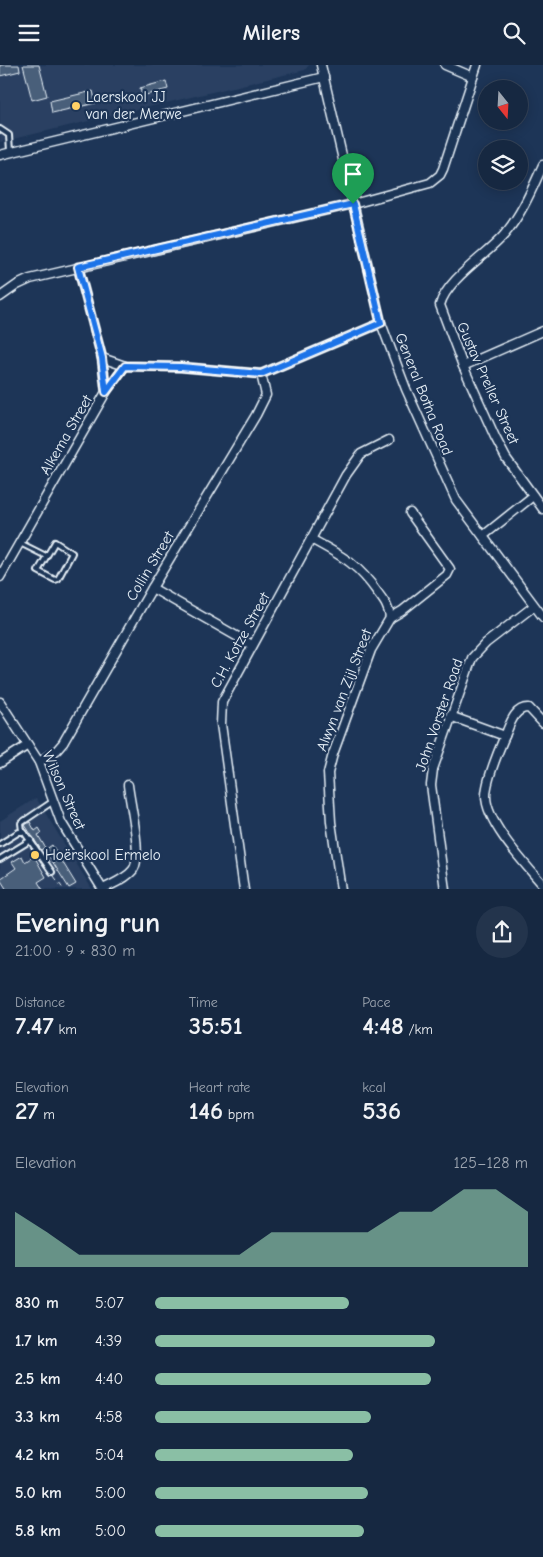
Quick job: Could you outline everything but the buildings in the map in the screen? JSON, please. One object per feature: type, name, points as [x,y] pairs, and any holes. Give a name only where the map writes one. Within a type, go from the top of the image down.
[{"type":"street","name":"General Botha Road","points":[[321,65],[381,323],[406,389],[443,476],[456,500],[543,617]]},
{"type":"street","points":[[445,65],[472,77]]},
{"type":"street","points":[[0,297],[17,285],[30,279],[353,204],[430,183],[440,175],[477,65]]},
{"type":"street","points":[[0,155],[324,77]]},
{"type":"street","name":"Gustav Preller Street","points":[[543,165],[518,217],[504,236],[451,286],[440,305],[463,366],[506,458],[543,509]]},
{"type":"street","name":"Alkema Street","points":[[0,577],[106,392],[102,358],[78,267]]},
{"type":"street","points":[[102,358],[125,366],[181,367],[261,374],[381,323]]},
{"type":"street","points":[[463,366],[541,335]]},
{"type":"street","points":[[106,392],[125,366]]},
{"type":"street","name":"Collin Street","points":[[39,762],[57,750],[63,743],[152,588],[265,399],[266,391],[261,374]]},
{"type":"street","name":"C.H. Kotze Street","points":[[244,889],[220,716],[224,695],[356,461],[367,450],[388,440]]},
{"type":"street","points":[[482,536],[533,496]]},
{"type":"street","points":[[390,618],[410,605],[447,575],[450,569],[410,513]]},
{"type":"street","name":"Alwyn van Zijl Street","points":[[311,539],[347,558],[362,572],[387,605],[390,618],[371,650],[328,773],[331,822],[341,889]]},
{"type":"street","points":[[152,588],[252,645]]},
{"type":"street","name":"John Vorster Road","points":[[445,889],[431,777],[450,716],[472,658],[486,643],[534,605]]},
{"type":"street","name":"Wilson Street","points":[[0,702],[39,762],[52,802],[69,838],[103,889]]},
{"type":"street","points":[[543,723],[531,709],[523,708],[517,712],[505,736],[488,786],[486,803],[495,823],[543,885]]},
{"type":"street","points":[[450,716],[505,736]]},
{"type":"street","points":[[0,763],[28,745]]},
{"type":"street","points":[[103,889],[127,876],[135,865],[136,845],[128,785]]},
{"type":"lane","points":[[0,129],[9,135],[10,153]]},
{"type":"lane","points":[[55,542],[72,553],[56,580],[38,571],[46,556],[55,542]]},
{"type":"lane","points":[[20,543],[46,556]]},
{"type":"lane","points":[[52,802],[22,823],[22,831],[31,840],[52,872]]},
{"type":"lane","points":[[0,844],[22,831]]},
{"type":"lane","points":[[0,859],[31,840]]},
{"type":"path","points":[[52,872],[64,889]]},
{"type":"shaded area","name":"Laerskool JJ van der Merwe","points":[[0,65],[309,65],[305,70],[0,142]]},
{"type":"shaded area","name":"Hoërskool Ermelo","points":[[36,798],[92,889],[0,889],[0,821]]},
{"type":"place","name":"Laerskool JJ van der Merwe","points":[[76,106]]},
{"type":"place","name":"Hoërskool Ermelo","points":[[35,855]]},
{"type":"route","points":[[353,204],[381,323],[276,370],[261,374],[181,367],[125,366],[117,374],[106,392],[102,358],[78,267],[353,204]]}]
